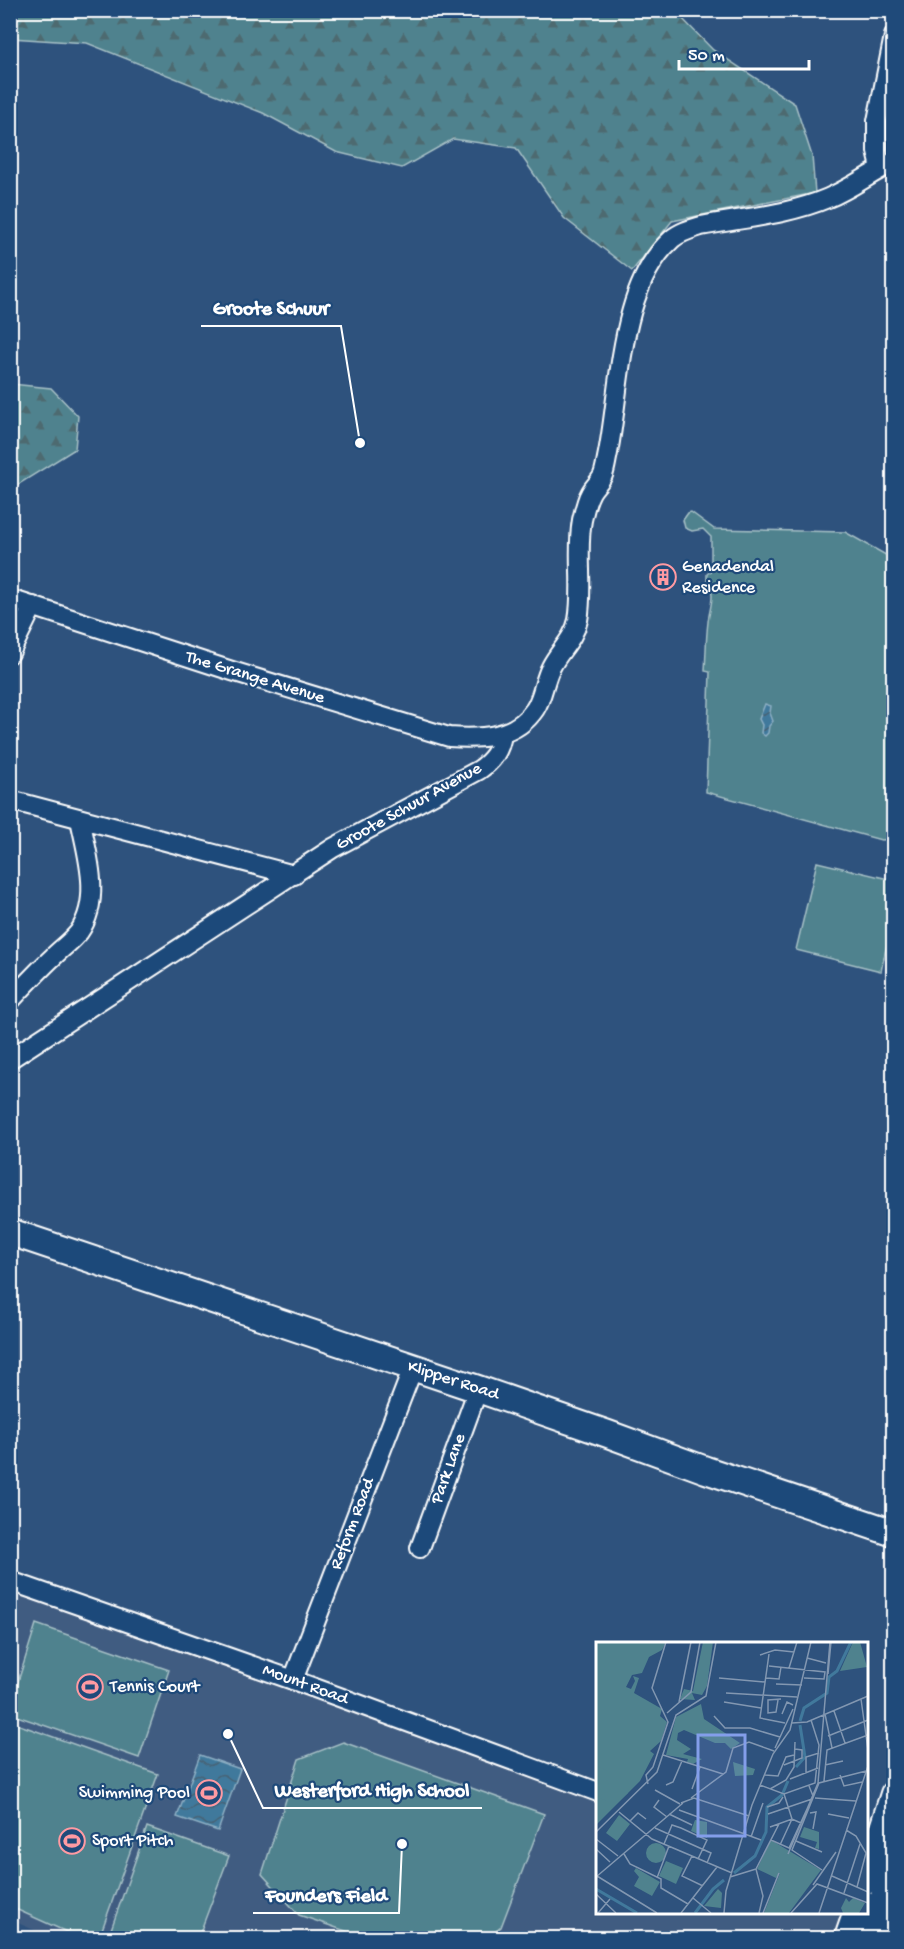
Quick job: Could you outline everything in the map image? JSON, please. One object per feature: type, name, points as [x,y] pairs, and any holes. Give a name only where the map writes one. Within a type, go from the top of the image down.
[{"type":"main road","name":"Klipper Road","points":[[10,1232],[478,1389],[706,1470],[894,1533]]},
{"type":"main road","points":[[868,1878],[894,1794]]},
{"type":"main road","points":[[871,1938],[874,1911],[894,1866]]},
{"type":"main road","points":[[848,1938],[874,1911]]},
{"type":"street","points":[[887,165],[876,135],[894,36]]},
{"type":"street","name":"Groote Schuur Avenue","points":[[10,1059],[333,848],[479,771],[495,756],[502,735],[522,723],[535,709],[547,673],[556,656],[572,638],[578,620],[582,521],[589,495],[603,475],[613,430],[625,341],[634,305],[645,275],[674,238],[689,230],[810,205],[853,186],[887,165]]},
{"type":"street","name":"The Grange Avenue","points":[[10,599],[232,672],[449,737],[484,738],[502,735]]},
{"type":"street","points":[[10,653],[33,606]]},
{"type":"street","points":[[10,800],[294,875]]},
{"type":"street","points":[[10,1001],[33,975],[79,932],[86,920],[92,886],[80,819]]},
{"type":"street","name":"Reform Road","points":[[293,1680],[413,1368]]},
{"type":"street","name":"Park Lane","points":[[420,1548],[478,1389]]},
{"type":"street","name":"Mount Road","points":[[10,1581],[293,1680],[596,1791]]},
{"type":"shaded area","points":[[11,1582],[596,1785],[596,1913],[862,1913],[851,1938],[53,1938],[11,1920]]},
{"type":"green space","points":[[10,11],[675,11],[713,50],[795,104],[812,156],[815,193],[672,221],[632,271],[564,218],[516,148],[453,139],[402,168],[336,152],[263,113],[87,43],[11,38]]},
{"type":"green space","points":[[11,384],[51,388],[78,416],[75,449],[11,489]]},
{"type":"green space","points":[[691,512],[714,529],[845,532],[893,559],[893,839],[881,840],[706,792],[710,672],[705,671],[707,628],[712,599],[710,585],[707,584],[707,574],[711,571],[711,537],[703,529],[692,531],[685,528],[683,520]]},
{"type":"green space","points":[[817,862],[893,880],[893,918],[881,971],[796,950]]},
{"type":"green space","name":"Tennis Court","points":[[36,1624],[169,1670],[139,1758],[11,1714],[11,1704]]},
{"type":"green space","name":"Sport Pitch","points":[[11,1722],[158,1774],[99,1938],[80,1938],[11,1907]]},
{"type":"green space","points":[[343,1742],[544,1814],[501,1927],[487,1938],[366,1938],[299,1915],[262,1874],[299,1759]]},
{"type":"green space","points":[[147,1827],[229,1856],[198,1938],[108,1938]]},
{"type":"water","points":[[765,704],[771,706],[770,713],[773,721],[765,736],[761,733],[762,725],[759,719]]},
{"type":"water","name":"Swimming Pool","points":[[200,1755],[240,1769],[218,1831],[177,1817]]},
{"type":"place","name":"Groote Schuur","points":[[360,443]]},
{"type":"place","name":"Genadendal Residence","points":[[663,577]]},
{"type":"place","name":"Tennis Court","points":[[90,1687]]},
{"type":"place","name":"Westerford High School","points":[[228,1734]]},
{"type":"place","name":"Swimming Pool","points":[[209,1793]]},
{"type":"place","name":"Sport Pitch","points":[[72,1841]]},
{"type":"place","name":"Founders Field","points":[[402,1844]]}]
